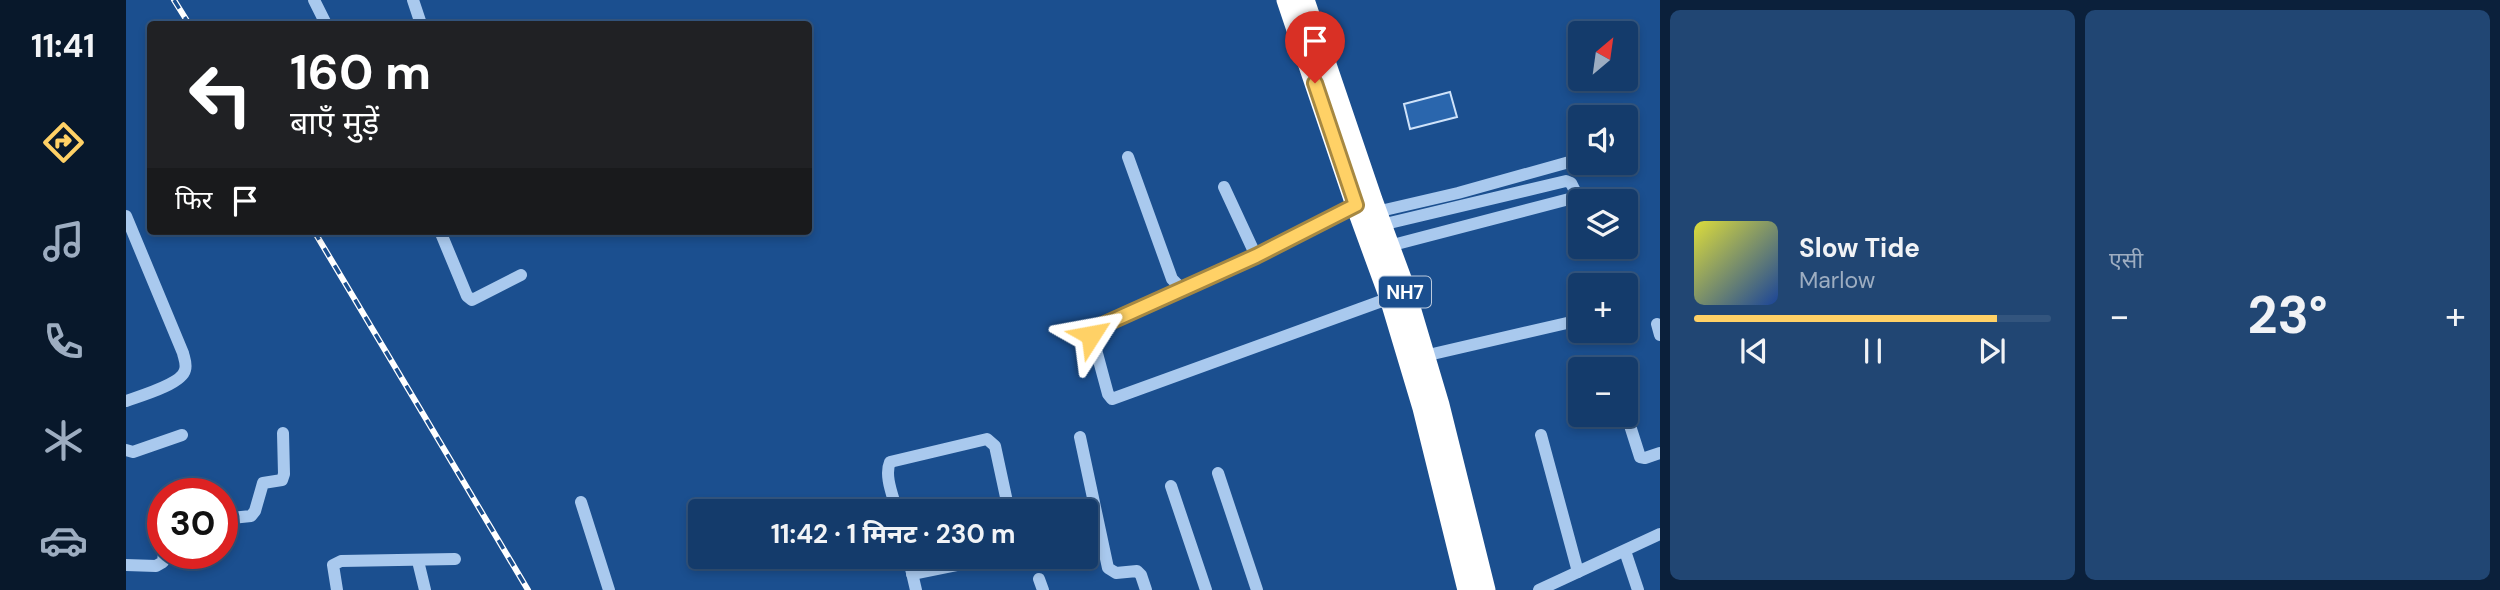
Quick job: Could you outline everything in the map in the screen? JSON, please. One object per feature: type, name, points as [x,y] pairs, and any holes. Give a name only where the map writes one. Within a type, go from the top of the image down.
[{"type":"highway","name":"NH7","points":[[1287,0],[1403,284],[1439,405],[1485,590]]},
{"type":"highway","name":"NH7","points":[[1304,0],[1371,210],[1390,298],[1423,408],[1468,590]]},
{"type":"street","points":[[314,0],[324,21]]},
{"type":"street","points":[[413,0],[420,21]]},
{"type":"street","points":[[1128,157],[1172,279],[1181,288]]},
{"type":"street","points":[[1390,298],[1112,399],[1108,394],[1091,331],[1181,288],[1371,210],[1458,193],[1568,162]]},
{"type":"street","points":[[1371,210],[1566,181],[1571,183],[1576,193],[1573,198],[1389,246]]},
{"type":"street","points":[[1224,187],[1256,256]]},
{"type":"street","points":[[126,216],[183,353],[186,369],[173,383],[126,401]]},
{"type":"street","points":[[443,235],[467,296],[472,300],[521,275]]},
{"type":"street","points":[[1424,356],[1568,323]]},
{"type":"street","points":[[1630,427],[1640,457],[1660,453]]},
{"type":"street","points":[[238,517],[251,516],[255,511],[263,482],[280,481],[284,478],[284,433]]},
{"type":"street","points":[[126,450],[133,452],[182,435]]},
{"type":"street","points":[[1541,435],[1578,572]]},
{"type":"street","points":[[1080,437],[1108,568],[1116,573],[1137,571],[1146,590]]},
{"type":"street","points":[[894,499],[889,478],[890,462],[983,439],[990,440],[995,446],[1006,499]]},
{"type":"street","points":[[1218,473],[1257,590]]},
{"type":"street","points":[[1171,486],[1206,590]]},
{"type":"street","points":[[581,502],[608,590]]},
{"type":"street","points":[[1539,590],[1660,534]]},
{"type":"street","points":[[1625,551],[1638,590]]},
{"type":"street","points":[[337,590],[332,569],[333,565],[341,561],[455,559]]},
{"type":"street","points":[[418,561],[425,590]]},
{"type":"street","points":[[126,565],[147,566]]},
{"type":"street","points":[[911,569],[916,590]]},
{"type":"street","points":[[912,573],[933,569]]},
{"type":"building","points":[[1450,92],[1457,117],[1410,129],[1404,104]]},
{"type":"railway","points":[[174,0],[187,21]]},
{"type":"railway","points":[[316,235],[528,590]]},
{"type":"route","points":[[1091,335],[1094,329],[1256,256],[1356,205],[1315,83]]}]
